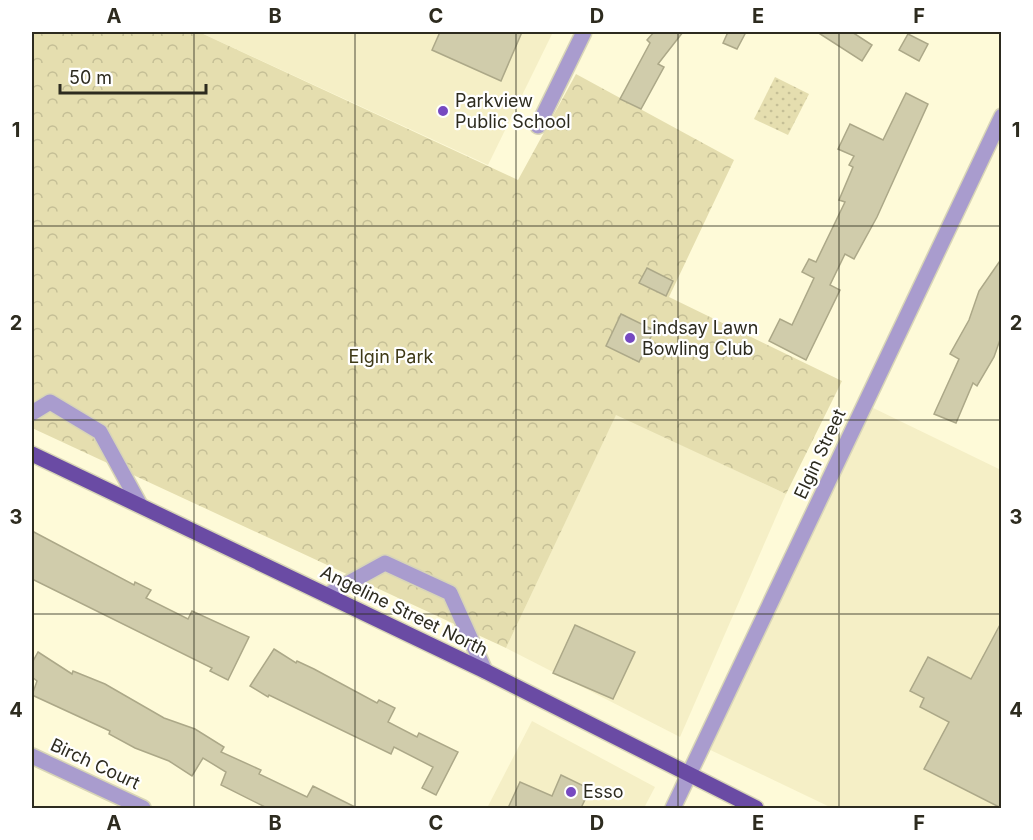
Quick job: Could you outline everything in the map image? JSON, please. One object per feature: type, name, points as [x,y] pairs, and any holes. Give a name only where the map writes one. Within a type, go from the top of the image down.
[{"type":"main road","name":"Angeline Street North","points":[[32,454],[484,671],[756,808]]},
{"type":"street","points":[[538,126],[584,32]]},
{"type":"street","name":"Elgin Street","points":[[674,808],[1002,116]]},
{"type":"street","points":[[32,413],[50,402],[100,432],[140,506]]},
{"type":"street","points":[[327,595],[385,563],[450,593],[484,671]]},
{"type":"street","name":"Birch Court","points":[[32,756],[143,808]]},
{"type":"shaded area","name":"Parkview Public School","points":[[199,32],[553,32],[488,165]]},
{"type":"shaded area","points":[[865,404],[1001,470],[1001,808],[832,808],[702,746]]},
{"type":"shaded area","points":[[616,414],[786,494],[680,737],[506,648]]},
{"type":"shaded area","points":[[532,721],[655,787],[644,808],[487,808]]},
{"type":"green space","name":"Elgin Park","points":[[32,32],[199,32],[518,180],[576,74],[734,160],[669,297],[842,381],[786,494],[616,415],[506,648],[32,428]]},
{"type":"green space","points":[[775,77],[809,94],[788,135],[754,119]]},
{"type":"building","points":[[440,32],[522,32],[501,81],[432,50]]},
{"type":"building","points":[[654,32],[683,32],[658,64],[664,67],[641,109],[620,99],[650,43],[647,40]]},
{"type":"building","points":[[728,32],[746,32],[737,49],[723,43]]},
{"type":"building","points":[[817,32],[852,32],[872,45],[862,61]]},
{"type":"building","points":[[908,34],[928,44],[919,61],[899,50]]},
{"type":"building","points":[[906,93],[928,104],[877,217],[854,259],[845,254],[830,285],[840,290],[806,360],[769,341],[780,319],[792,325],[814,278],[802,272],[809,259],[816,262],[845,202],[839,200],[853,167],[849,165],[854,156],[838,149],[850,124],[883,140]]},
{"type":"building","points":[[1002,258],[1002,334],[994,357],[977,386],[973,383],[956,423],[934,414],[959,359],[950,354],[969,320],[979,291]]},
{"type":"building","points":[[647,268],[673,281],[666,296],[639,283]]},
{"type":"building","name":"Lindsay Lawn Bowling Club","points":[[621,314],[654,330],[639,362],[606,346]]},
{"type":"building","points":[[32,531],[134,585],[135,582],[151,590],[146,598],[188,619],[192,611],[249,637],[228,680],[210,671],[212,668],[32,579]]},
{"type":"building","points":[[1002,621],[1001,808],[924,769],[949,722],[920,707],[924,698],[910,691],[928,657],[971,679]]},
{"type":"building","points":[[575,625],[635,652],[613,699],[553,673]]},
{"type":"building","points":[[274,649],[296,663],[297,661],[314,669],[377,703],[379,700],[395,708],[388,722],[417,737],[419,733],[458,752],[436,795],[422,788],[433,767],[394,747],[391,754],[269,695],[268,697],[250,686]]},
{"type":"building","points":[[38,652],[72,674],[73,671],[105,684],[164,718],[195,729],[224,747],[221,752],[261,770],[259,774],[307,797],[313,786],[357,808],[267,808],[221,785],[226,772],[203,758],[192,776],[169,761],[135,748],[109,734],[110,731],[32,695],[37,681],[32,677],[32,663]]},
{"type":"building","name":"Esso","points":[[561,775],[590,789],[581,808],[508,808],[520,782],[552,796]]},
{"type":"place","name":"Parkview Public School","points":[[443,111]]},
{"type":"place","name":"Lindsay Lawn Bowling Club","points":[[630,338]]},
{"type":"place","name":"Esso","points":[[571,792]]}]
